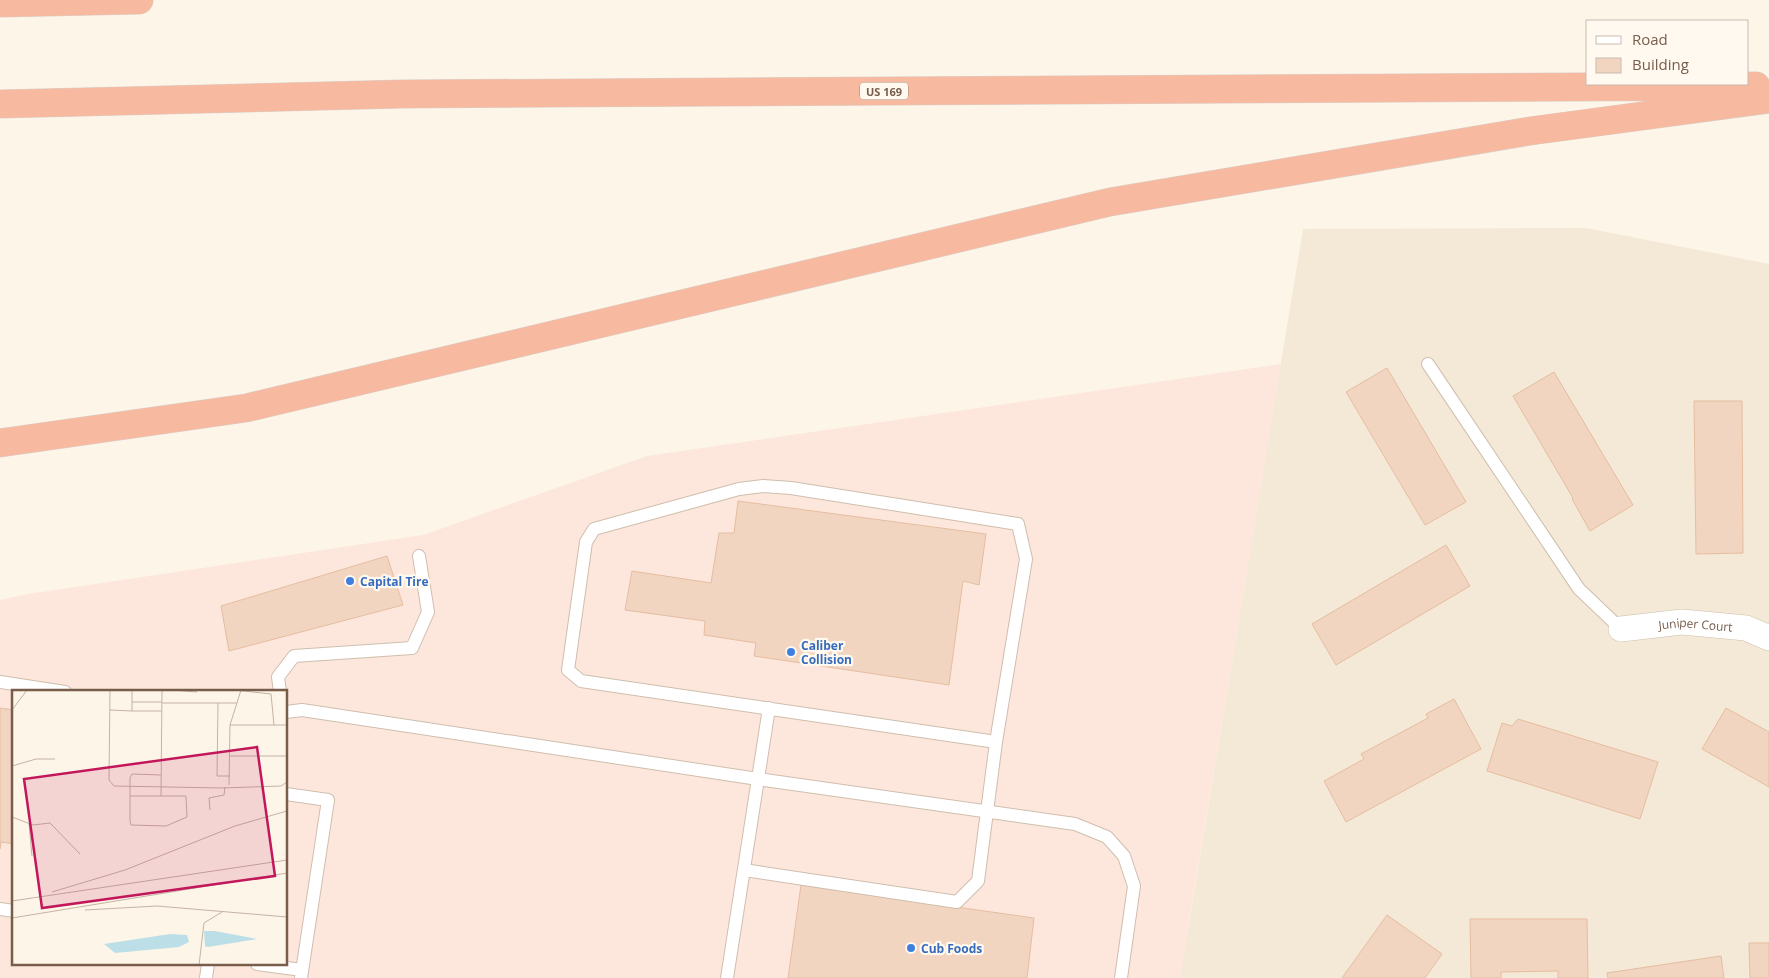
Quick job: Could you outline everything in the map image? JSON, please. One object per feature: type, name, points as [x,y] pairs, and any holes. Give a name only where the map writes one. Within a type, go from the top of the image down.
[{"type":"highway","points":[[0,3],[139,0]]},
{"type":"highway","name":"US 169","points":[[0,104],[412,94],[1769,86]]},
{"type":"highway","points":[[0,443],[246,408],[1110,202],[1530,132],[1769,100]]},
{"type":"street","name":"Juniper Court","points":[[1621,629],[1682,622],[1746,628],[1769,638]]},
{"type":"lane","points":[[1428,364],[1579,589],[1621,629]]},
{"type":"lane","points":[[744,870],[957,902],[978,881],[996,742],[1026,559],[1018,524],[791,488],[763,486],[739,489],[594,528],[586,542],[568,670],[582,682],[996,742]]},
{"type":"lane","points":[[280,690],[278,677],[294,656],[412,648],[428,612],[419,556]]},
{"type":"lane","points":[[0,682],[52,690]]},
{"type":"lane","points":[[727,978],[769,708]]},
{"type":"lane","points":[[288,712],[302,710],[758,779],[1075,824],[1107,837],[1124,856],[1134,886],[1121,978]]},
{"type":"lane","points":[[266,966],[301,974],[328,800],[288,794]]},
{"type":"shaded area","points":[[1586,228],[1769,264],[1769,978],[1180,978],[1303,229]]},
{"type":"shaded area","points":[[1281,364],[1181,978],[0,978],[0,600],[28,594],[423,535],[647,456]]},
{"type":"building","points":[[1387,368],[1466,502],[1425,525],[1346,392]]},
{"type":"building","points":[[1554,372],[1633,505],[1590,531],[1573,498],[1513,396]]},
{"type":"building","points":[[1694,401],[1742,401],[1743,553],[1696,554]]},
{"type":"building","points":[[738,501],[986,534],[979,585],[963,581],[949,685],[754,656],[756,643],[704,635],[705,621],[625,610],[632,571],[711,583],[719,533],[734,533]]},
{"type":"building","points":[[1446,545],[1470,586],[1336,665],[1312,624]]},
{"type":"building","name":"Capital Tire","points":[[387,556],[403,605],[229,651],[221,606]]},
{"type":"building","points":[[1454,699],[1481,749],[1346,822],[1324,781],[1364,759],[1361,754],[1428,718],[1426,714]]},
{"type":"building","points":[[0,708],[12,710],[12,844],[1,842],[0,849]]},
{"type":"building","points":[[1726,708],[1769,732],[1769,787],[1702,749]]},
{"type":"building","points":[[1518,719],[1658,762],[1640,819],[1487,771],[1502,723],[1512,726]]},
{"type":"building","name":"Cub Foods","points":[[801,885],[1034,918],[1027,978],[788,978]]},
{"type":"building","points":[[1387,915],[1442,954],[1425,978],[1342,978]]},
{"type":"building","points":[[1470,919],[1587,919],[1588,978],[1558,978],[1558,971],[1501,972],[1501,978],[1471,978]]},
{"type":"building","points":[[1749,943],[1769,943],[1769,978],[1750,978]]},
{"type":"building","points":[[1721,956],[1724,978],[1608,978],[1607,973]]},
{"type":"place","name":"Capital Tire","points":[[350,581]]},
{"type":"place","name":"Caliber Collision","points":[[791,652]]},
{"type":"place","name":"Cub Foods","points":[[911,948]]}]
